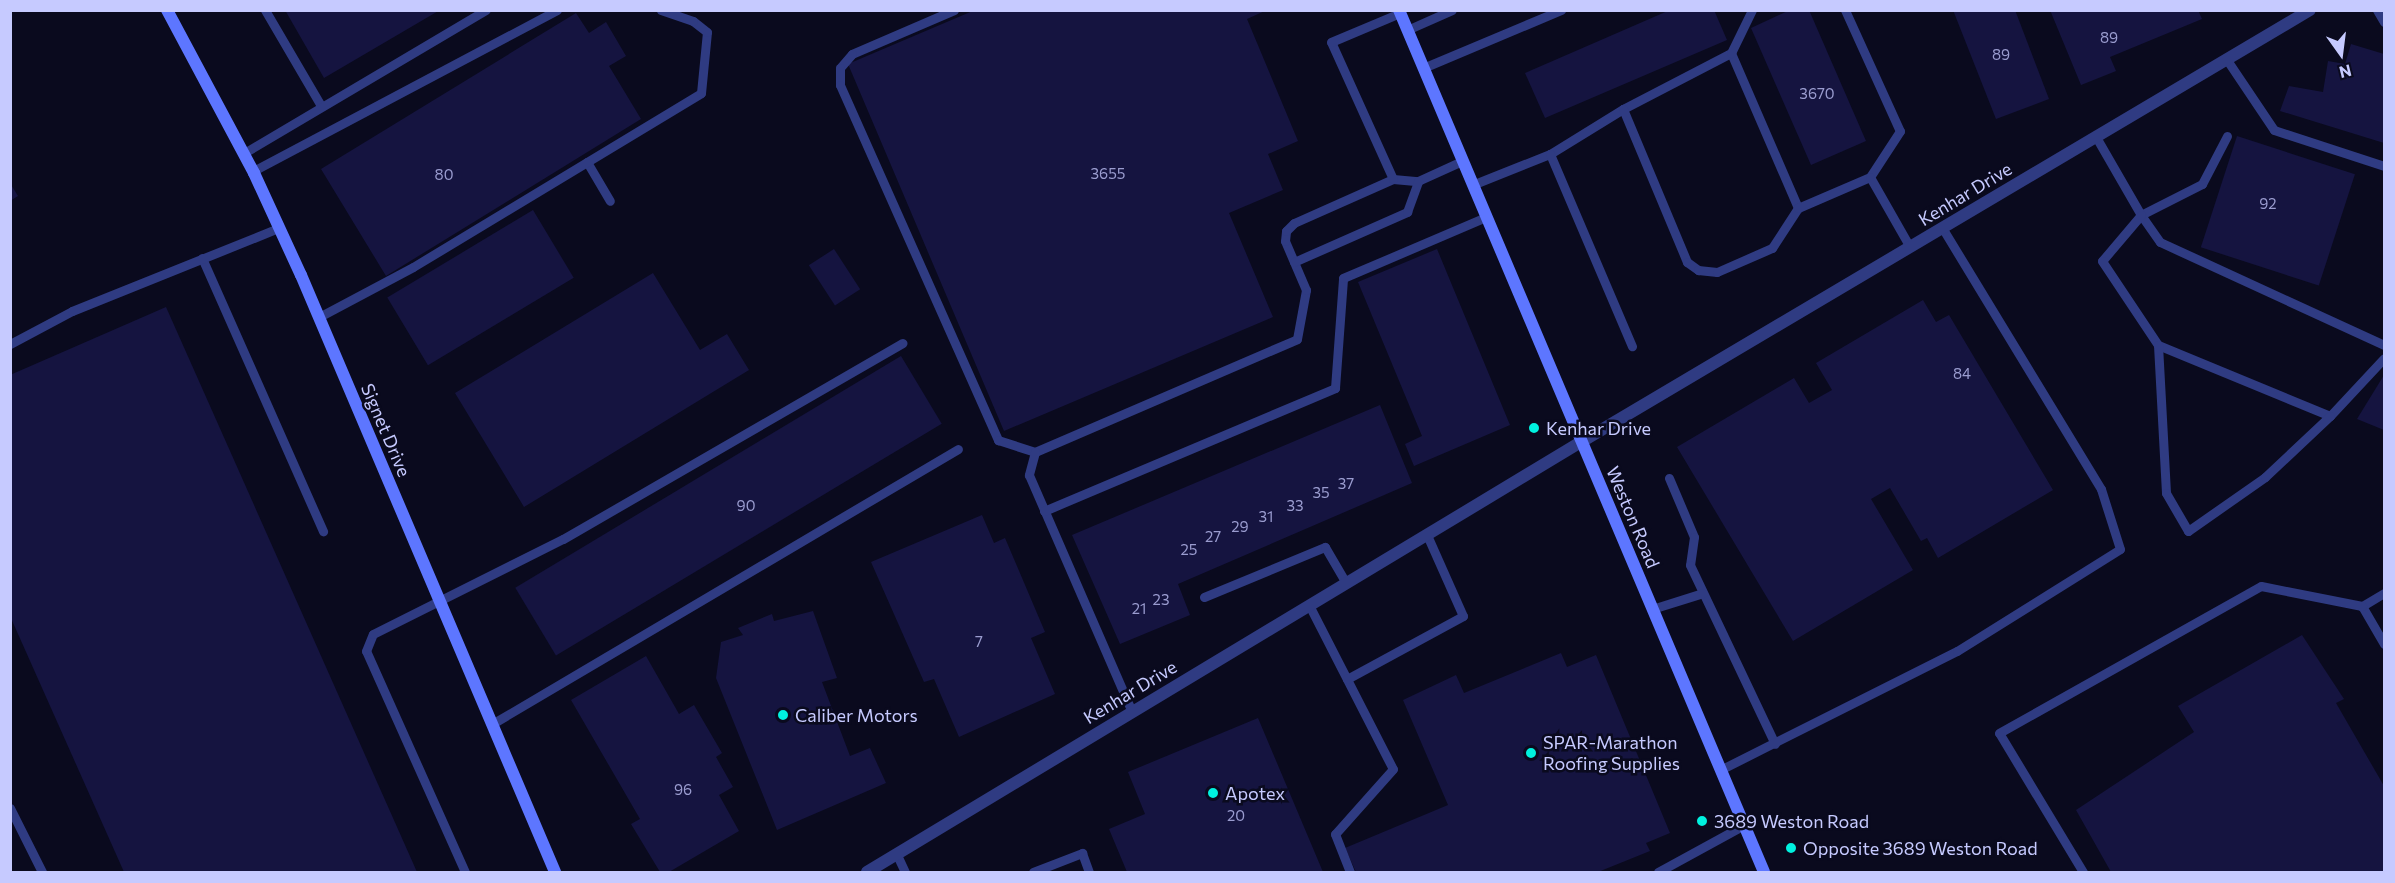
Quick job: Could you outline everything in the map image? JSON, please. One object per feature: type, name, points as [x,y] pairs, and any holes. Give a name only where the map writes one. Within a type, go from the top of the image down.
[{"type":"street","name":"Signet Drive","points":[[167,10],[253,171],[319,317],[555,873]]},
{"type":"street","name":"Kenhar Drive","points":[[867,873],[1581,442],[2310,10]]},
{"type":"street","name":"Weston Road","points":[[1399,12],[1764,873]]},
{"type":"lane","points":[[265,10],[321,106]]},
{"type":"lane","points":[[244,153],[486,10]]},
{"type":"lane","points":[[253,171],[556,10]]},
{"type":"lane","points":[[319,317],[412,267],[701,93],[707,32],[693,21],[661,10]]},
{"type":"lane","points":[[954,10],[852,54],[840,68],[840,85],[998,440],[1035,452],[1297,339],[1306,290],[1285,241],[1286,231],[1294,222],[1393,179],[1418,181],[1462,161]]},
{"type":"lane","points":[[1407,30],[1452,10]]},
{"type":"lane","points":[[1423,68],[1561,10]]},
{"type":"lane","points":[[1472,185],[1550,154],[1623,109],[1731,52],[1752,10]]},
{"type":"lane","points":[[1623,109],[1687,262],[1698,270],[1717,272],[1772,248],[1798,208],[1870,177],[1900,131],[1845,10]]},
{"type":"lane","points":[[2377,10],[2385,22]]},
{"type":"lane","points":[[1393,179],[1331,42],[1399,12]]},
{"type":"lane","points":[[1731,52],[1798,208]]},
{"type":"lane","points":[[2227,60],[2274,130],[2385,166]]},
{"type":"lane","points":[[2227,136],[2202,184],[2141,215],[2102,261],[2157,345],[2166,493],[2188,531],[2265,477],[2330,416],[2385,358]]},
{"type":"lane","points":[[2096,137],[2141,215],[2160,242],[2385,345]]},
{"type":"lane","points":[[1550,154],[1632,346]]},
{"type":"lane","points":[[586,162],[610,201]]},
{"type":"lane","points":[[1870,177],[1910,247]]},
{"type":"lane","points":[[1294,262],[1407,212],[1418,181]]},
{"type":"lane","points":[[1044,511],[1335,388],[1343,278],[1486,217]]},
{"type":"lane","points":[[10,344],[72,311],[278,228]]},
{"type":"lane","points":[[1720,770],[1957,651],[2120,549],[2101,489],[1942,228]]},
{"type":"lane","points":[[202,258],[323,531]]},
{"type":"lane","points":[[465,873],[366,651],[373,634],[440,603],[563,538],[903,343]]},
{"type":"lane","points":[[2157,345],[2330,416]]},
{"type":"lane","points":[[492,724],[958,449]]},
{"type":"lane","points":[[1035,452],[1029,475],[1132,712]]},
{"type":"lane","points":[[1669,478],[1694,537],[1690,565],[1775,744]]},
{"type":"lane","points":[[1347,679],[1463,616],[1427,535]]},
{"type":"lane","points":[[1204,597],[1325,547],[1346,583]]},
{"type":"lane","points":[[2083,873],[1999,733],[2261,586],[2362,606],[2385,593]]},
{"type":"lane","points":[[1652,609],[1703,593]]},
{"type":"lane","points":[[1309,605],[1393,769],[1335,834],[1350,873]]},
{"type":"lane","points":[[2362,606],[2385,644]]},
{"type":"lane","points":[[10,808],[42,873]]},
{"type":"lane","points":[[1658,873],[1744,825]]},
{"type":"lane","points":[[1033,873],[1082,853],[1089,873]]},
{"type":"lane","points":[[897,855],[904,873]]},
{"type":"building","points":[[285,10],[440,10],[324,78]]},
{"type":"building","points":[[975,10],[1267,10],[1247,19],[1298,141],[1268,154],[1283,190],[1229,213],[1273,317],[1004,431],[848,64]]},
{"type":"building","points":[[1670,10],[1714,10],[1727,40],[1545,118],[1525,73]]},
{"type":"building","points":[[1790,10],[1809,10],[1866,141],[1811,165],[1751,28]]},
{"type":"building","points":[[1953,10],[2015,10],[2049,99],[1996,119]]},
{"type":"building","points":[[2050,10],[2198,10],[2202,19],[2110,57],[2116,71],[2081,85]]},
{"type":"building","points":[[576,13],[589,33],[606,22],[626,56],[609,66],[641,119],[386,276],[321,169]]},
{"type":"building","points":[[2351,44],[2384,54],[2384,143],[2280,111],[2289,86],[2323,92],[2328,61],[2345,64]]},
{"type":"building","points":[[2237,136],[2355,174],[2319,286],[2201,247]]},
{"type":"building","points":[[10,183],[18,196],[10,201]]},
{"type":"building","points":[[533,210],[574,278],[428,365],[387,298]]},
{"type":"building","points":[[834,249],[860,289],[835,306],[809,265]]},
{"type":"building","points":[[1437,249],[1510,425],[1414,466],[1405,444],[1422,436],[1358,282]]},
{"type":"building","points":[[653,273],[700,350],[727,334],[749,370],[524,507],[455,393]]},
{"type":"building","points":[[1923,300],[1936,322],[1949,315],[2053,490],[1938,558],[1927,538],[1921,541],[1890,488],[1871,499],[1913,570],[1793,641],[1677,447],[1794,378],[1809,403],[1832,390],[1816,363]]},
{"type":"building","points":[[166,307],[417,872],[124,872],[10,616],[10,375]]},
{"type":"building","points":[[901,356],[942,424],[556,655],[515,588]]},
{"type":"building","points":[[2384,375],[2384,430],[2357,419]]},
{"type":"building","points":[[1380,405],[1412,483],[1178,584],[1190,615],[1120,644],[1072,535]]},
{"type":"building","points":[[982,515],[994,543],[1005,538],[1045,632],[1031,638],[1055,694],[959,737],[934,679],[924,682],[871,562]]},
{"type":"building","name":"Caliber Motors","points":[[813,611],[837,678],[822,682],[850,756],[870,748],[886,783],[777,830],[716,678],[721,642],[743,635],[738,628],[772,614],[774,621]]},
{"type":"building","points":[[2302,635],[2344,699],[2336,703],[2384,786],[2384,872],[2111,872],[2076,810],[2194,732],[2178,706]]},
{"type":"building","name":"SPAR-Marathon Roofing Supplies","points":[[1561,653],[1567,667],[1596,655],[1670,833],[1646,843],[1650,851],[1598,872],[1356,872],[1345,848],[1448,805],[1403,700],[1456,675],[1464,693]]},
{"type":"building","points":[[646,656],[679,714],[694,705],[722,753],[716,757],[733,787],[719,795],[739,831],[669,872],[660,872],[631,824],[640,819],[571,700]]},
{"type":"building","name":"Apotex","points":[[1258,718],[1323,872],[1127,872],[1109,829],[1145,814],[1128,772]]},
{"type":"place","name":"Kenhar Drive","points":[[1534,428]]},
{"type":"place","name":"Caliber Motors","points":[[783,715]]},
{"type":"place","name":"SPAR-Marathon Roofing Supplies","points":[[1531,753]]},
{"type":"place","name":"Apotex","points":[[1213,793]]},
{"type":"place","name":"3689 Weston Road","points":[[1702,821]]},
{"type":"place","name":"Opposite 3689 Weston Road","points":[[1791,848]]}]
